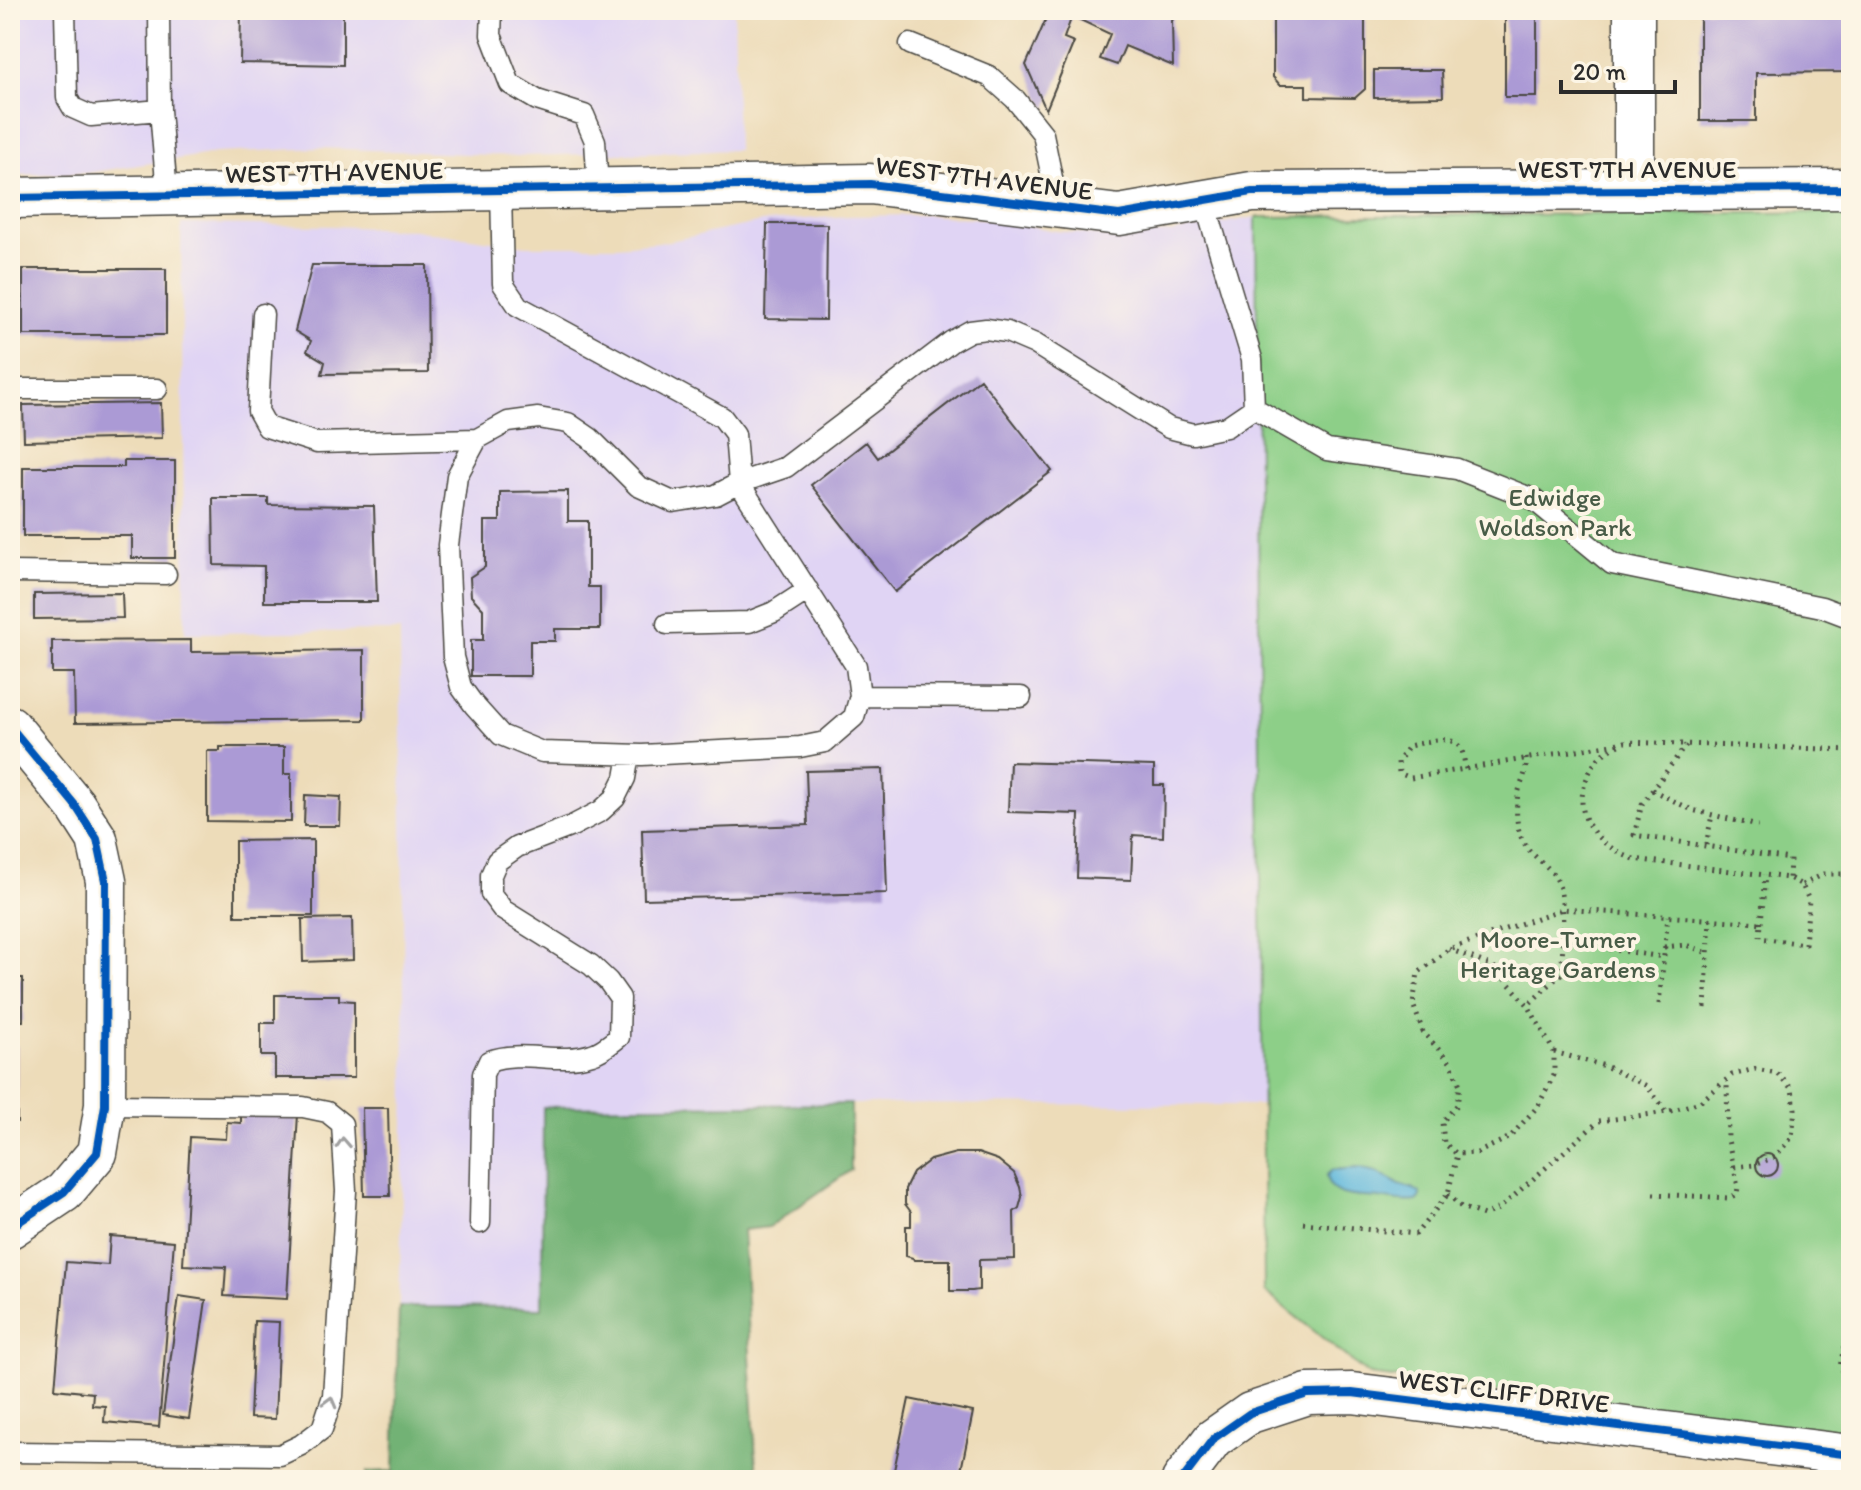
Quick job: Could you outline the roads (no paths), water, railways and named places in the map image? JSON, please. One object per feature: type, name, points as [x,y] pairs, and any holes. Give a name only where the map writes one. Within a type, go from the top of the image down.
[{"type":"street","points":[[1634,10],[1634,189]]},
{"type":"street","name":"WEST 7TH AVENUE","points":[[11,197],[870,184],[1119,215],[1252,192],[1851,189]]},
{"type":"street","points":[[10,726],[75,805],[97,839],[106,881],[105,1105],[97,1153],[64,1192],[10,1228]]},
{"type":"street","name":"WEST CLIFF DRIVE","points":[[1182,1480],[1213,1439],[1250,1413],[1308,1394],[1352,1393],[1851,1455]]},
{"type":"lane","points":[[65,10],[67,98],[73,108],[91,116],[160,110]]},
{"type":"lane","points":[[159,10],[160,110],[167,194]]},
{"type":"lane","points":[[492,10],[491,35],[510,84],[537,100],[584,115],[595,141],[598,188]]},
{"type":"lane","points":[[910,44],[989,76],[1015,99],[1043,134],[1058,207]]},
{"type":"lane","points":[[477,439],[457,476],[448,545],[453,657],[461,687],[501,735],[542,752],[629,755],[800,747],[825,742],[854,717],[860,696],[856,666],[739,483],[735,434],[722,417],[518,306],[503,284],[501,189]]},
{"type":"lane","points":[[1204,200],[1252,359],[1254,408]]},
{"type":"lane","points":[[263,314],[258,411],[267,427],[317,443],[477,439],[508,422],[538,418],[553,420],[568,423],[590,438],[638,486],[673,502],[716,495],[739,483],[786,467],[943,347],[970,331],[986,329],[1007,332],[1035,344],[1169,428],[1193,434],[1226,427],[1254,408]]},
{"type":"lane","points":[[10,389],[157,389]]},
{"type":"lane","points":[[1254,408],[1327,450],[1457,469],[1533,499],[1612,564],[1822,607],[1851,618]]},
{"type":"lane","points":[[10,572],[166,574]]},
{"type":"lane","points":[[667,624],[749,622],[774,612],[808,590]]},
{"type":"lane","points":[[860,696],[1021,697]]},
{"type":"lane","points":[[480,1223],[483,1074],[489,1061],[502,1056],[574,1058],[595,1054],[619,1037],[620,998],[608,981],[591,965],[503,910],[491,894],[491,875],[497,861],[517,847],[601,811],[615,798],[625,778],[629,755]]},
{"type":"lane","points":[[10,1452],[280,1455],[301,1445],[322,1429],[333,1396],[346,1191],[342,1124],[327,1112],[303,1107],[105,1105]]},
{"type":"water","points":[[1358,1168],[1376,1172],[1414,1189],[1421,1197],[1417,1201],[1406,1202],[1347,1195],[1333,1189],[1329,1183],[1327,1175],[1332,1170]]},
{"type":"park label","name":"Edwidge Woldson Park","points":[[1555,512]]},
{"type":"park label","name":"Moore-Turner Heritage Gardens","points":[[1558,954]]}]
